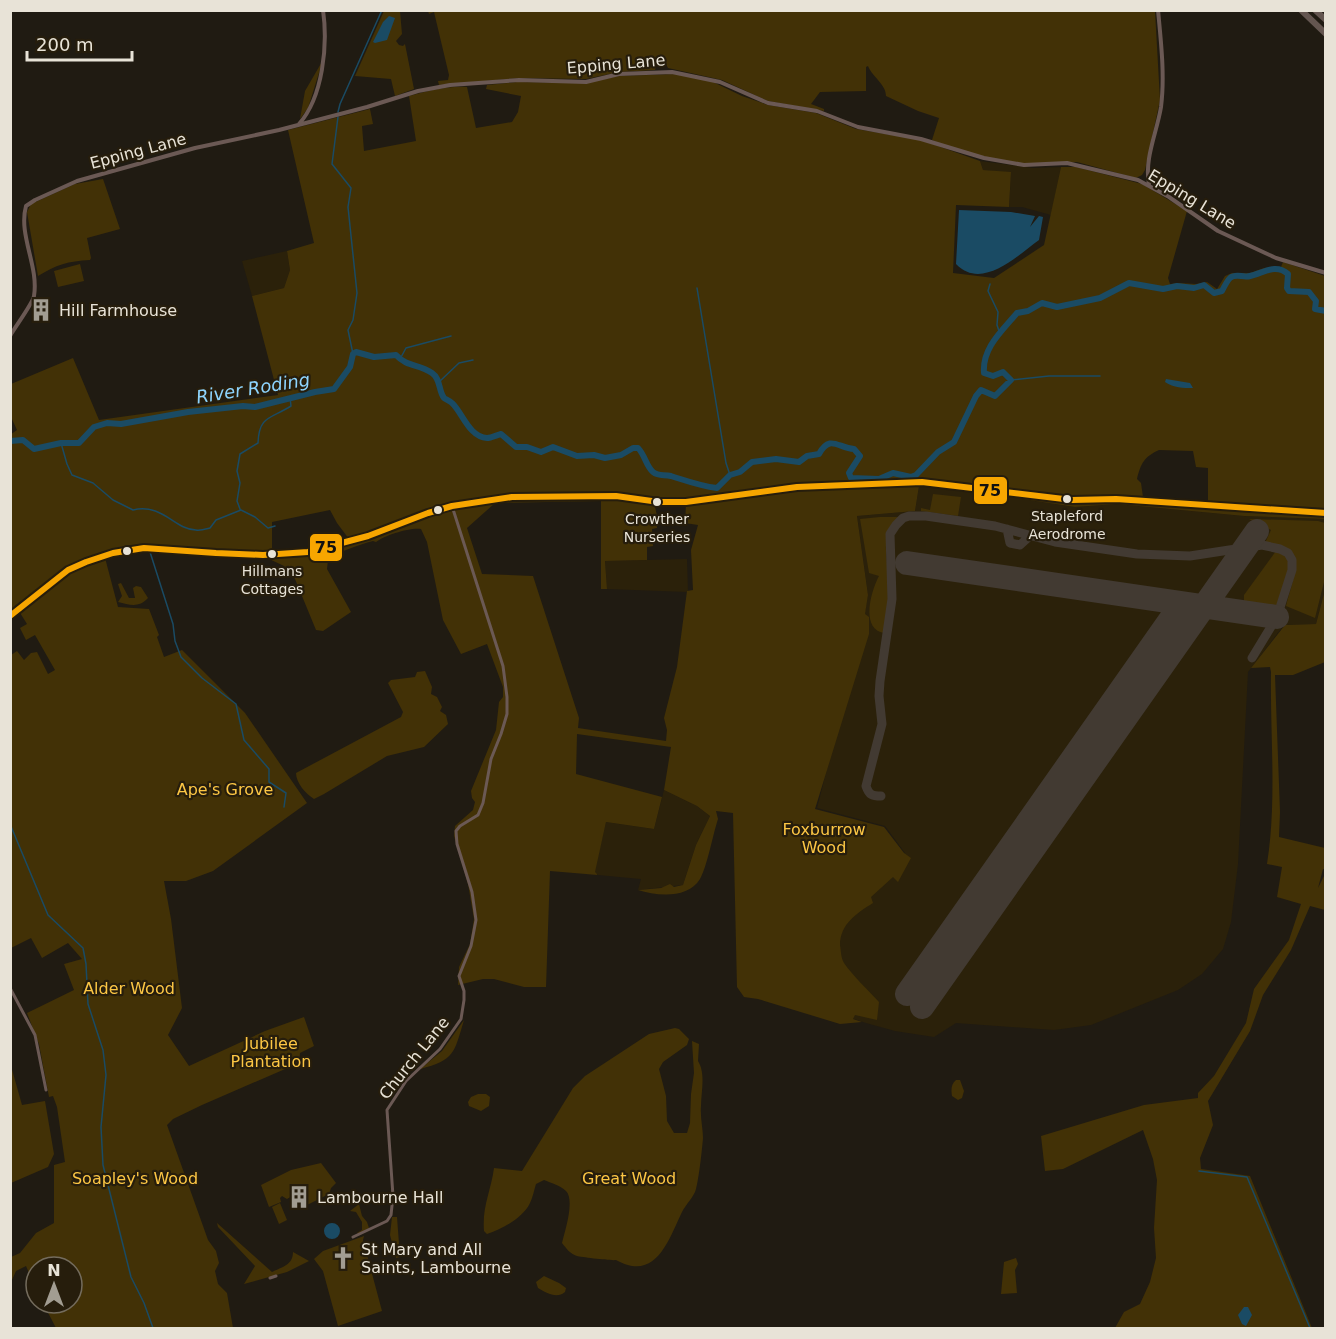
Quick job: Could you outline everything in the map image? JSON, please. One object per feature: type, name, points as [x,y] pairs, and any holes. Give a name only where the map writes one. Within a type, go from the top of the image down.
[{"type":"highway","points":[[1301,10],[1326,34]]},
{"type":"highway","points":[[1315,10],[1326,20]]},
{"type":"main road","points":[[10,616],[68,570],[113,553],[144,548],[216,554],[263,555],[308,552],[368,536],[452,506],[501,498],[616,496],[686,502],[797,487],[922,482],[1072,500],[1117,499],[1326,513]]},
{"type":"street","points":[[299,124],[309,109],[326,50],[323,10]]},
{"type":"street","points":[[1149,185],[1147,173],[1161,100],[1162,70],[1158,10]]},
{"type":"street","name":"Epping Lane","points":[[10,336],[35,295],[24,217],[26,206],[77,181],[195,148],[348,112],[413,92],[450,85],[519,80],[586,82],[619,74],[672,72],[720,82],[768,103],[817,111],[858,128],[921,139],[975,156],[1024,165],[1073,164],[1138,180],[1218,231],[1276,258],[1326,273]]},
{"type":"street","points":[[309,109],[316,119]]},
{"type":"street","points":[[1138,180],[1147,173]]},
{"type":"street","name":"Church Lane","points":[[353,1237],[387,1221],[391,1215],[393,1196],[387,1110],[406,1081],[440,1049],[460,1019],[464,991],[459,976],[471,946],[476,920],[472,892],[457,844],[456,831],[478,815],[483,803],[491,759],[507,714],[503,666],[452,506]]},
{"type":"street","points":[[10,988],[35,1035],[46,1090]]},
{"type":"street","points":[[270,1278],[276,1276]]},
{"type":"shaded area","points":[[980,161],[1033,168],[1061,167],[1051,215],[1022,207],[1009,207],[1011,173],[983,170]]},
{"type":"shaded area","points":[[287,251],[290,270],[284,288],[252,296],[242,261]]},
{"type":"shaded area","name":"Stapleford Aerodrome","points":[[919,486],[1075,507],[1117,504],[1244,516],[1325,519],[1325,590],[1316,624],[1284,625],[1248,672],[1238,864],[1231,922],[1223,949],[1202,974],[1178,990],[1091,1025],[1054,1030],[956,1023],[934,1037],[895,1031],[866,1023],[774,992],[793,965],[905,853],[885,826],[817,808],[858,649],[868,595],[857,516],[915,511]]},
{"type":"shaded area","points":[[687,559],[688,592],[607,589],[605,561]]},
{"type":"shaded area","points":[[664,790],[697,806],[710,816],[696,845],[683,885],[638,890],[641,879],[598,875],[594,872],[606,822],[654,829]]},
{"type":"green space","points":[[384,11],[400,11],[402,34],[396,41],[399,45],[405,44],[414,89],[395,96],[391,79],[355,76]]},
{"type":"green space","points":[[428,11],[1155,11],[1160,100],[1145,170],[1136,178],[1077,162],[1024,164],[954,150],[932,140],[939,118],[886,96],[884,88],[868,66],[866,67],[866,91],[820,92],[811,104],[824,111],[768,101],[722,80],[668,68],[665,62],[657,63],[655,70],[619,72],[586,79],[520,78],[439,85],[438,81],[448,80],[449,75],[434,12],[429,14]]},
{"type":"green space","points":[[323,60],[308,108],[300,119],[305,91]]},
{"type":"green space","points":[[677,74],[711,81],[768,105],[816,113],[856,129],[921,140],[980,161],[983,170],[1011,172],[1009,207],[956,205],[953,273],[994,278],[1044,245],[1061,167],[1076,167],[1142,184],[1187,211],[1168,278],[1170,284],[1207,282],[1217,289],[1225,276],[1232,273],[1250,273],[1264,268],[1281,267],[1283,262],[1325,276],[1325,519],[1244,516],[1117,504],[1075,507],[919,486],[915,511],[857,516],[868,595],[865,614],[869,617],[869,634],[815,809],[884,827],[904,853],[911,858],[898,882],[893,877],[871,897],[873,903],[850,920],[843,931],[840,945],[844,963],[879,1002],[877,1020],[855,1015],[853,1019],[862,1022],[840,1024],[758,999],[744,997],[737,987],[733,813],[716,811],[718,819],[703,874],[695,885],[688,890],[672,894],[654,894],[638,890],[661,888],[670,884],[674,887],[683,885],[696,845],[710,816],[697,806],[664,790],[671,747],[577,734],[576,774],[662,797],[654,829],[606,822],[595,872],[598,875],[550,871],[546,987],[524,987],[494,979],[483,979],[458,985],[459,967],[470,944],[474,919],[468,884],[454,836],[455,826],[473,810],[475,802],[471,791],[496,730],[503,687],[487,644],[461,654],[443,620],[427,542],[421,529],[392,534],[376,542],[349,549],[328,560],[327,569],[351,612],[323,631],[316,630],[295,579],[284,566],[265,557],[330,549],[375,534],[397,522],[349,539],[330,510],[272,522],[272,551],[234,552],[148,546],[104,554],[118,607],[149,609],[164,657],[182,650],[245,713],[307,803],[213,871],[186,881],[164,881],[182,1008],[168,1035],[189,1066],[265,1031],[304,1017],[314,1046],[300,1053],[299,1063],[202,1105],[173,1119],[167,1125],[208,1240],[216,1251],[219,1263],[215,1271],[218,1284],[227,1293],[233,1328],[56,1328],[49,1315],[84,1315],[84,1255],[24,1255],[24,1267],[16,1271],[11,1282],[11,1257],[20,1253],[36,1233],[54,1223],[54,1165],[65,1162],[57,1107],[53,1096],[49,1097],[39,1044],[27,1013],[74,990],[64,964],[82,959],[68,943],[42,958],[31,938],[11,948],[11,655],[17,651],[24,660],[31,653],[37,652],[48,674],[55,670],[35,635],[26,640],[20,628],[27,624],[17,608],[11,613],[10,435],[17,430],[11,417],[11,384],[73,358],[99,420],[278,395],[252,296],[284,288],[290,270],[287,251],[314,243],[288,130],[370,109],[373,124],[362,126],[364,151],[416,141],[409,96],[445,88],[467,87],[476,128],[512,122],[518,112],[521,96],[486,89],[487,85],[517,82],[586,83],[619,76]],"holes":[[[1159,450],[1193,451],[1196,467],[1208,468],[1208,501],[1201,503],[1143,497],[1141,483],[1137,479],[1144,461],[1150,455]],[[612,494],[686,504],[685,523],[698,525],[691,550],[693,590],[687,591],[677,667],[664,718],[667,730],[666,741],[578,728],[579,718],[533,576],[482,574],[467,528],[495,503],[601,501],[601,589],[607,589],[605,561],[647,560],[647,547],[653,546],[652,529],[657,528],[654,502],[612,496]]]},
{"type":"green space","points":[[103,179],[120,229],[87,238],[90,260],[62,264],[38,276],[27,212],[31,204],[75,184]]},
{"type":"green space","points":[[80,264],[84,281],[58,287],[54,271]]},
{"type":"green space","points":[[933,494],[961,497],[958,516],[921,511],[921,508],[930,510]]},
{"type":"green space","points":[[901,517],[888,533],[886,542],[889,596],[884,633],[872,625],[870,617],[871,600],[879,576],[869,573],[860,519]]},
{"type":"green space","points":[[1249,519],[1325,523],[1325,578],[1315,618],[1286,606],[1294,574],[1293,557],[1288,550],[1265,543],[1271,530]]},
{"type":"green space","points":[[1276,551],[1287,557],[1290,570],[1278,606],[1244,601],[1244,595]]},
{"type":"green space","points":[[121,583],[129,598],[135,598],[133,588],[136,586],[141,587],[148,598],[138,604],[118,602],[122,596],[118,584]]},
{"type":"green space","points":[[1325,590],[1325,662],[1293,675],[1275,675],[1279,837],[1325,848],[1325,869],[1323,869],[1318,888],[1325,874],[1325,910],[1310,906],[1291,950],[1263,995],[1250,1031],[1208,1101],[1213,1125],[1200,1158],[1201,1169],[1250,1176],[1312,1328],[1115,1328],[1124,1312],[1140,1304],[1150,1282],[1156,1258],[1154,1228],[1157,1180],[1153,1159],[1143,1130],[1063,1169],[1045,1171],[1041,1136],[1144,1105],[1198,1098],[1198,1093],[1214,1076],[1246,1023],[1254,989],[1289,940],[1301,904],[1277,897],[1282,867],[1267,864],[1272,816],[1271,672],[1270,667],[1251,668],[1285,625],[1316,624]]},
{"type":"green space","points":[[425,671],[432,687],[431,694],[437,697],[442,707],[440,711],[446,715],[448,724],[424,747],[387,756],[314,799],[308,794],[296,777],[296,773],[401,717],[403,712],[388,683],[391,680],[415,677],[417,672]]},
{"type":"green space","points":[[464,1020],[451,1054],[432,1066],[420,1069],[442,1051]]},
{"type":"green space","name":"Great Wood","points":[[675,1028],[689,1039],[687,1045],[663,1062],[659,1069],[666,1096],[667,1121],[674,1133],[687,1133],[690,1123],[694,1073],[692,1041],[699,1044],[703,1138],[695,1192],[659,1255],[651,1262],[641,1266],[572,1254],[562,1243],[569,1216],[569,1195],[561,1187],[544,1180],[536,1184],[530,1203],[517,1218],[487,1234],[484,1231],[484,1214],[494,1168],[522,1171],[573,1088],[585,1076],[649,1034]]},
{"type":"green space","points":[[11,1066],[22,1105],[45,1101],[54,1154],[48,1167],[11,1183]]},
{"type":"green space","points":[[956,1080],[960,1080],[964,1091],[962,1098],[958,1100],[952,1096],[952,1085]]},
{"type":"green space","points":[[486,1094],[490,1097],[489,1106],[481,1111],[469,1106],[468,1102],[471,1097]]},
{"type":"green space","points":[[321,1163],[336,1183],[329,1194],[307,1205],[304,1198],[307,1195],[302,1188],[287,1199],[282,1196],[281,1202],[269,1207],[261,1185],[291,1170]]},
{"type":"green space","points":[[280,1203],[287,1220],[279,1224],[272,1207]]},
{"type":"green space","points":[[359,1204],[362,1216],[369,1228],[358,1234],[362,1230],[362,1222],[356,1212],[350,1211]]},
{"type":"green space","points":[[392,1217],[397,1217],[400,1257],[396,1258],[390,1235]]},
{"type":"green space","points":[[217,1223],[272,1272],[289,1263],[293,1252],[309,1261],[287,1272],[244,1284],[255,1266],[218,1227]]},
{"type":"green space","points":[[364,1236],[363,1240],[382,1311],[338,1326],[323,1271],[314,1259],[323,1251]]},
{"type":"green space","points":[[1016,1258],[1018,1264],[1015,1270],[1017,1293],[1001,1294],[1004,1262]]},
{"type":"green space","points":[[544,1276],[566,1288],[565,1292],[555,1295],[538,1288],[536,1282]]},
{"type":"water","points":[[389,16],[395,18],[387,40],[373,42],[383,22]]},
{"type":"water","points":[[959,210],[1011,212],[1035,216],[1030,227],[1039,216],[1043,217],[1039,240],[999,268],[977,274],[966,271],[956,264]]},
{"type":"water","points":[[1166,379],[1190,383],[1193,388],[1172,385],[1165,382]]},
{"type":"water","points":[[329,1223],[335,1223],[340,1231],[338,1237],[329,1239],[324,1234],[324,1228]]},
{"type":"water","points":[[1244,1307],[1248,1307],[1252,1315],[1246,1326],[1242,1324],[1238,1315]]},
{"type":"waterway","points":[[338,112],[382,10]]},
{"type":"waterway","points":[[338,117],[332,164],[351,188],[348,207],[357,293],[353,320],[348,330],[353,354]]},
{"type":"waterway","name":"River Roding","points":[[10,441],[23,440],[34,449],[61,443],[79,443],[94,427],[107,423],[121,424],[188,412],[243,406],[255,407],[334,389],[350,367],[353,354],[356,352],[374,357],[396,355],[404,362],[432,373],[437,378],[444,398],[456,407],[466,424],[475,433],[487,438],[501,434],[516,447],[527,447],[541,452],[553,447],[577,456],[594,455],[605,458],[638,448],[655,474],[717,488],[730,475],[740,472],[752,462],[776,459],[799,462],[807,456],[819,454],[831,443],[854,449],[860,456],[849,473],[851,478],[879,479],[893,473],[911,477],[916,475],[938,452],[954,442],[981,390],[995,396],[1011,380],[1003,372],[993,376],[984,373],[984,364],[994,340],[1017,313],[1028,311],[1042,303],[1057,307],[1100,298],[1129,283],[1163,289],[1177,286],[1194,288],[1204,285],[1214,293],[1222,291],[1232,277],[1250,276],[1274,269],[1288,274],[1287,288],[1289,291],[1309,292],[1316,301],[1315,309],[1326,311]]},
{"type":"waterway","points":[[990,284],[988,291],[998,312],[997,325],[1000,334]]},
{"type":"waterway","points":[[697,288],[726,463],[730,475]]},
{"type":"waterway","points":[[400,359],[406,348],[451,336]]},
{"type":"waterway","points":[[439,382],[459,363],[473,360]]},
{"type":"waterway","points":[[1011,380],[1049,376],[1100,376]]},
{"type":"waterway","points":[[240,509],[237,501],[240,483],[237,471],[240,454],[258,443],[264,422],[291,406],[290,398]]},
{"type":"waterway","points":[[61,443],[72,475],[93,483],[113,500],[133,510],[153,510],[188,529],[210,528],[216,520],[241,510],[255,517],[268,528],[275,526]]},
{"type":"waterway","points":[[150,552],[181,657],[202,678],[236,704],[244,740],[269,769],[269,782],[286,793],[284,807]]},
{"type":"waterway","points":[[10,824],[48,915],[83,948],[88,1004],[103,1050],[106,1075],[101,1127],[103,1165],[131,1277],[153,1328]]},
{"type":"waterway","points":[[1199,1171],[1247,1177],[1310,1328]]},
{"type":"taxiway","points":[[881,796],[871,794],[866,786],[882,724],[880,681],[892,599],[890,534],[903,518],[926,516],[995,526],[1055,542],[1137,554],[1190,556],[1262,545],[1280,549],[1288,553],[1292,560],[1292,570],[1277,617],[1252,658]]},
{"type":"taxiway","points":[[1007,529],[1010,543],[1020,545],[1031,535]]},
{"type":"runway","points":[[922,1007],[1257,531]]},
{"type":"runway","points":[[907,563],[1277,617]]},
{"type":"runway","points":[[907,994],[1180,606]]},
{"type":"transit line","name":"75","points":[[10,616],[68,570],[113,553],[144,548],[263,555],[308,552],[368,536],[452,506],[512,497],[616,496],[659,502],[686,502],[797,487],[922,482],[1072,500],[1116,499],[1326,513]]},
{"type":"place","name":"Hill Farmhouse","points":[[41,310]]},
{"type":"place","name":"Stapleford Aerodrome","points":[[1067,499]]},
{"type":"place","name":"Crowther Nurseries","points":[[657,502]]},
{"type":"place","name":"Hillmans Cottages","points":[[272,554]]},
{"type":"place","name":"Lambourne Hall","points":[[299,1197]]},
{"type":"place","name":"St Mary and All Saints, Lambourne","points":[[343,1258]]},
{"type":"park label","name":"Ape's Grove","points":[[225,789]]},
{"type":"park label","name":"Foxburrow Wood","points":[[824,838]]},
{"type":"park label","name":"Alder Wood","points":[[129,988]]},
{"type":"park label","name":"Jubilee Plantation","points":[[271,1052]]},
{"type":"park label","name":"Soapley's Wood","points":[[135,1178]]}]
